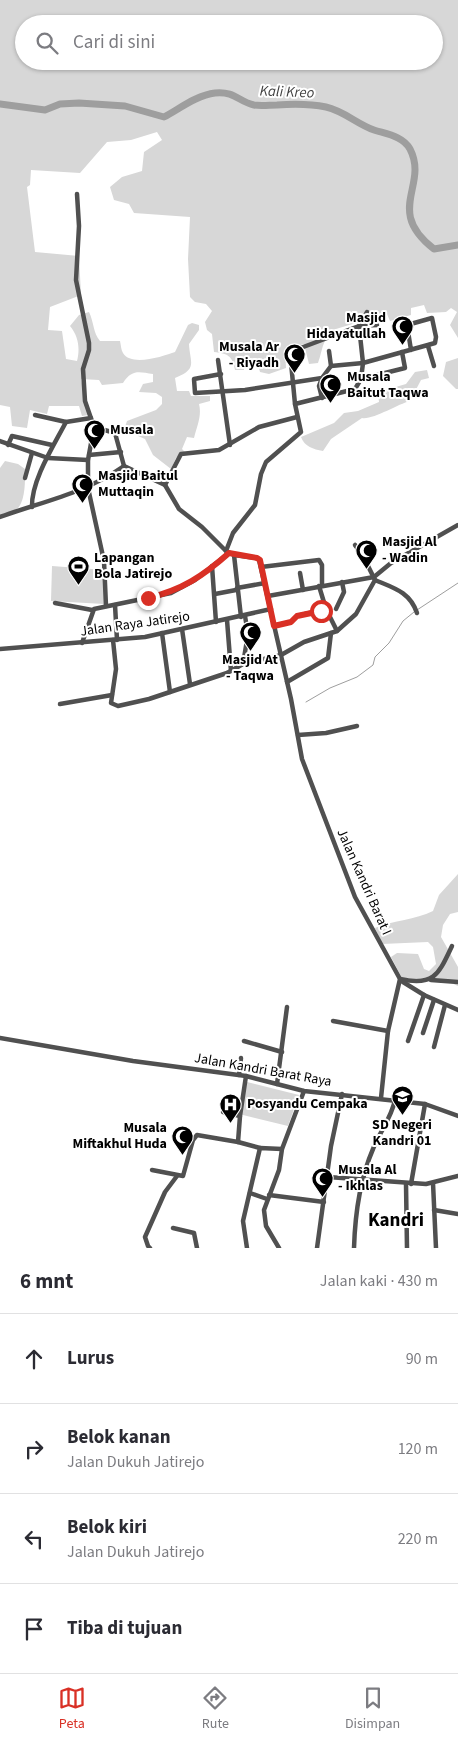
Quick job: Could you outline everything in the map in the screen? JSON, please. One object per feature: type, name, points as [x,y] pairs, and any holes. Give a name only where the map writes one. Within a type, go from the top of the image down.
[{"type":"street","points":[[77,194],[79,226],[76,280],[89,343],[89,350],[83,369],[86,401],[94,427],[89,458],[88,488],[104,561],[106,606]]},
{"type":"street","points":[[295,404],[355,389],[361,379],[362,363],[359,326],[367,312]]},
{"type":"street","points":[[331,366],[362,363],[428,346],[435,343],[434,321],[431,318],[408,325],[411,350]]},
{"type":"street","points":[[55,603],[92,610],[171,592],[195,580],[212,566],[227,552],[233,532],[255,505],[261,474],[266,462],[300,435],[289,355],[292,350],[359,326],[377,325]]},
{"type":"street","points":[[428,346],[434,366]]},
{"type":"street","points":[[322,398],[319,386],[322,378],[331,366],[330,350]]},
{"type":"street","points":[[361,379],[405,368],[402,352]]},
{"type":"street","points":[[218,360],[230,445]]},
{"type":"street","points":[[221,374],[193,380],[196,394],[322,378]]},
{"type":"street","points":[[35,414],[66,422],[91,418]]},
{"type":"street","points":[[165,485],[182,454],[219,450],[260,427],[297,417]]},
{"type":"street","points":[[32,507],[34,491],[52,445],[66,422]]},
{"type":"street","points":[[94,427],[115,433],[124,466]]},
{"type":"street","points":[[8,445],[12,436],[52,445]]},
{"type":"street","points":[[0,441],[48,458],[89,458],[121,452]]},
{"type":"street","points":[[25,478],[32,453]]},
{"type":"street","points":[[124,466],[165,485],[179,509],[202,526],[227,552],[234,555],[257,558],[261,567],[319,560],[322,565],[320,586],[334,632],[328,658],[288,682]]},
{"type":"street","points":[[0,517],[88,488],[109,478],[124,466]]},
{"type":"street","points":[[115,605],[116,669],[111,703],[118,706],[170,692],[231,671],[243,664],[281,655],[304,642],[334,632],[356,614],[375,578],[391,563],[458,525]]},
{"type":"street","points":[[355,545],[375,578]]},
{"type":"street","points":[[234,555],[237,589],[248,634],[243,664]]},
{"type":"street","points":[[212,566],[216,622]]},
{"type":"street","name":"Jalan Kandri Barat I","points":[[261,567],[288,682],[302,759],[355,897],[400,980]]},
{"type":"street","points":[[300,573],[302,590]]},
{"type":"street","points":[[268,596],[342,582],[375,578],[402,591],[416,611]]},
{"type":"street","points":[[336,609],[343,595],[342,582]]},
{"type":"street","points":[[215,594],[265,583]]},
{"type":"street","name":"Jalan Raya Jatirejo","points":[[0,649],[115,640],[162,633],[271,609]]},
{"type":"street","points":[[274,626],[291,622],[297,616],[314,614],[326,609]]},
{"type":"street","points":[[82,643],[92,610]]},
{"type":"street","points":[[227,620],[229,632],[228,652],[231,671]]},
{"type":"street","points":[[182,629],[190,684]]},
{"type":"street","points":[[162,633],[170,692]]},
{"type":"street","points":[[60,704],[112,695]]},
{"type":"street","points":[[298,735],[326,733],[357,726]]},
{"type":"street","points":[[430,980],[439,973],[452,946]]},
{"type":"street","points":[[400,980],[458,982]]},
{"type":"street","points":[[400,980],[424,995],[458,1010]]},
{"type":"street","points":[[381,1098],[388,1031],[400,980]]},
{"type":"street","points":[[408,1041],[424,995]]},
{"type":"street","points":[[423,1033],[434,1000]]},
{"type":"street","points":[[434,1047],[445,1005]]},
{"type":"street","points":[[277,1084],[287,1007]]},
{"type":"street","points":[[333,1020],[388,1031]]},
{"type":"street","name":"Jalan Kandri Barat Raya","points":[[0,1038],[246,1076],[304,1091],[425,1104],[458,1116]]},
{"type":"street","points":[[244,1041],[282,1052]]},
{"type":"street","points":[[239,1075],[241,1058]]},
{"type":"street","points":[[238,1142],[246,1076]]},
{"type":"street","points":[[279,1248],[266,1226],[264,1217],[268,1197],[278,1170],[282,1148],[304,1091]]},
{"type":"street","points":[[317,1248],[342,1094]]},
{"type":"street","points":[[354,1248],[354,1228],[363,1179],[372,1150],[388,1123],[395,1100]]},
{"type":"street","points":[[407,1248],[409,1184],[425,1104]]},
{"type":"street","points":[[223,1112],[240,1116]]},
{"type":"street","points":[[152,1170],[177,1176],[183,1174],[196,1136],[238,1142],[260,1148],[282,1148]]},
{"type":"street","points":[[248,1248],[243,1221],[260,1148]]},
{"type":"street","points":[[150,1248],[145,1237],[165,1192],[177,1176]]},
{"type":"street","points":[[328,1177],[409,1184],[433,1183],[458,1176]]},
{"type":"street","points":[[433,1183],[436,1248]]},
{"type":"street","points":[[250,1193],[268,1197],[324,1202]]},
{"type":"street","points":[[434,1210],[458,1214]]},
{"type":"street","points":[[174,1228],[194,1233],[197,1248]]},
{"type":"shaded area","points":[[0,0],[458,0],[458,338],[450,325],[457,312],[451,308],[446,312],[427,313],[424,305],[411,308],[411,315],[390,321],[387,314],[336,329],[325,340],[318,363],[309,364],[304,344],[285,350],[286,368],[269,374],[260,372],[257,361],[244,363],[244,370],[235,370],[229,356],[214,352],[212,334],[207,330],[205,322],[212,311],[206,304],[195,302],[190,297],[188,259],[190,217],[134,213],[129,204],[114,200],[110,187],[122,177],[142,171],[144,152],[162,140],[157,132],[131,140],[107,142],[80,173],[31,170],[30,185],[27,187],[35,252],[79,256],[81,295],[50,307],[48,330],[62,331],[66,359],[77,361],[78,357],[77,339],[70,326],[79,315],[89,312],[100,341],[120,341],[121,349],[127,357],[140,360],[175,352],[188,325],[192,323],[199,325],[199,330],[189,344],[190,368],[187,372],[175,378],[177,391],[189,391],[191,396],[210,396],[210,401],[199,404],[200,417],[194,438],[187,437],[182,449],[185,452],[176,458],[171,469],[153,455],[145,439],[124,430],[127,421],[156,410],[162,404],[162,397],[156,393],[139,392],[143,384],[153,382],[153,374],[136,372],[130,375],[123,383],[102,385],[99,380],[81,379],[88,415],[82,416],[79,406],[49,406],[47,414],[30,410],[27,428],[12,426],[10,407],[0,405]]},
{"type":"shaded area","points":[[458,358],[458,389],[456,389],[443,376],[446,362]]},
{"type":"shaded area","points":[[427,370],[429,378],[421,380],[410,401],[372,417],[362,418],[331,439],[323,451],[310,447],[301,437],[334,423],[344,413],[358,411],[379,402],[378,392],[406,384],[415,372]]},
{"type":"shaded area","points":[[5,461],[18,464],[25,469],[25,485],[19,507],[12,513],[0,517],[0,468]]},
{"type":"shaded area","name":"Lapangan Bola Jatirejo","points":[[52,566],[105,570],[104,604],[51,601]]},
{"type":"shaded area","points":[[458,874],[458,912],[450,914],[443,925],[441,937],[458,967],[458,986],[442,979],[402,978],[391,957],[397,953],[418,954],[424,969],[429,971],[436,964],[433,947],[428,942],[382,944],[375,928],[433,911],[439,895]]},
{"type":"shaded area","points":[[247,1082],[299,1095],[288,1126],[239,1114]]},
{"type":"waterway","name":"Kali Kreo","points":[[0,104],[45,110],[60,104],[79,103],[125,106],[164,117],[202,96],[222,93],[232,95],[254,105],[289,104],[320,106],[333,109],[374,130],[399,138],[407,145],[414,162],[415,175],[409,210],[412,222],[419,235],[434,249],[458,245]]},
{"type":"waterway","points":[[417,610],[458,583]]},
{"type":"waterway","points":[[306,702],[330,688],[357,677],[373,665],[375,657],[389,643],[403,621],[414,612]]},
{"type":"place","name":"Masjid Hidayatullah","points":[[402,345]]},
{"type":"place","name":"Musala Ar - Riyadh","points":[[295,374]]},
{"type":"place","name":"Musala Baitut Taqwa","points":[[331,404]]},
{"type":"place","name":"Musala","points":[[94,449]]},
{"type":"place","name":"Masjid Baitul Muttaqin","points":[[82,503]]},
{"type":"place","name":"Masjid Al - Wadin","points":[[366,569]]},
{"type":"place","name":"Lapangan Bola Jatirejo","points":[[78,585]]},
{"type":"place","name":"Masjid At - Taqwa","points":[[250,651]]},
{"type":"place","name":"SD Negeri Kandri 01","points":[[402,1116]]},
{"type":"place","name":"Posyandu Cempaka","points":[[231,1123]]},
{"type":"place","name":"Musala Miftakhul Huda","points":[[183,1155]]},
{"type":"place","name":"Musala Al - Ikhlas","points":[[322,1197]]},
{"type":"district","name":"Kandri","points":[[396,1220]]},
{"type":"route","points":[[148,598],[171,592],[195,580],[229,553],[258,558],[260,560],[274,626],[291,622],[297,616],[306,616],[321,611]]}]
